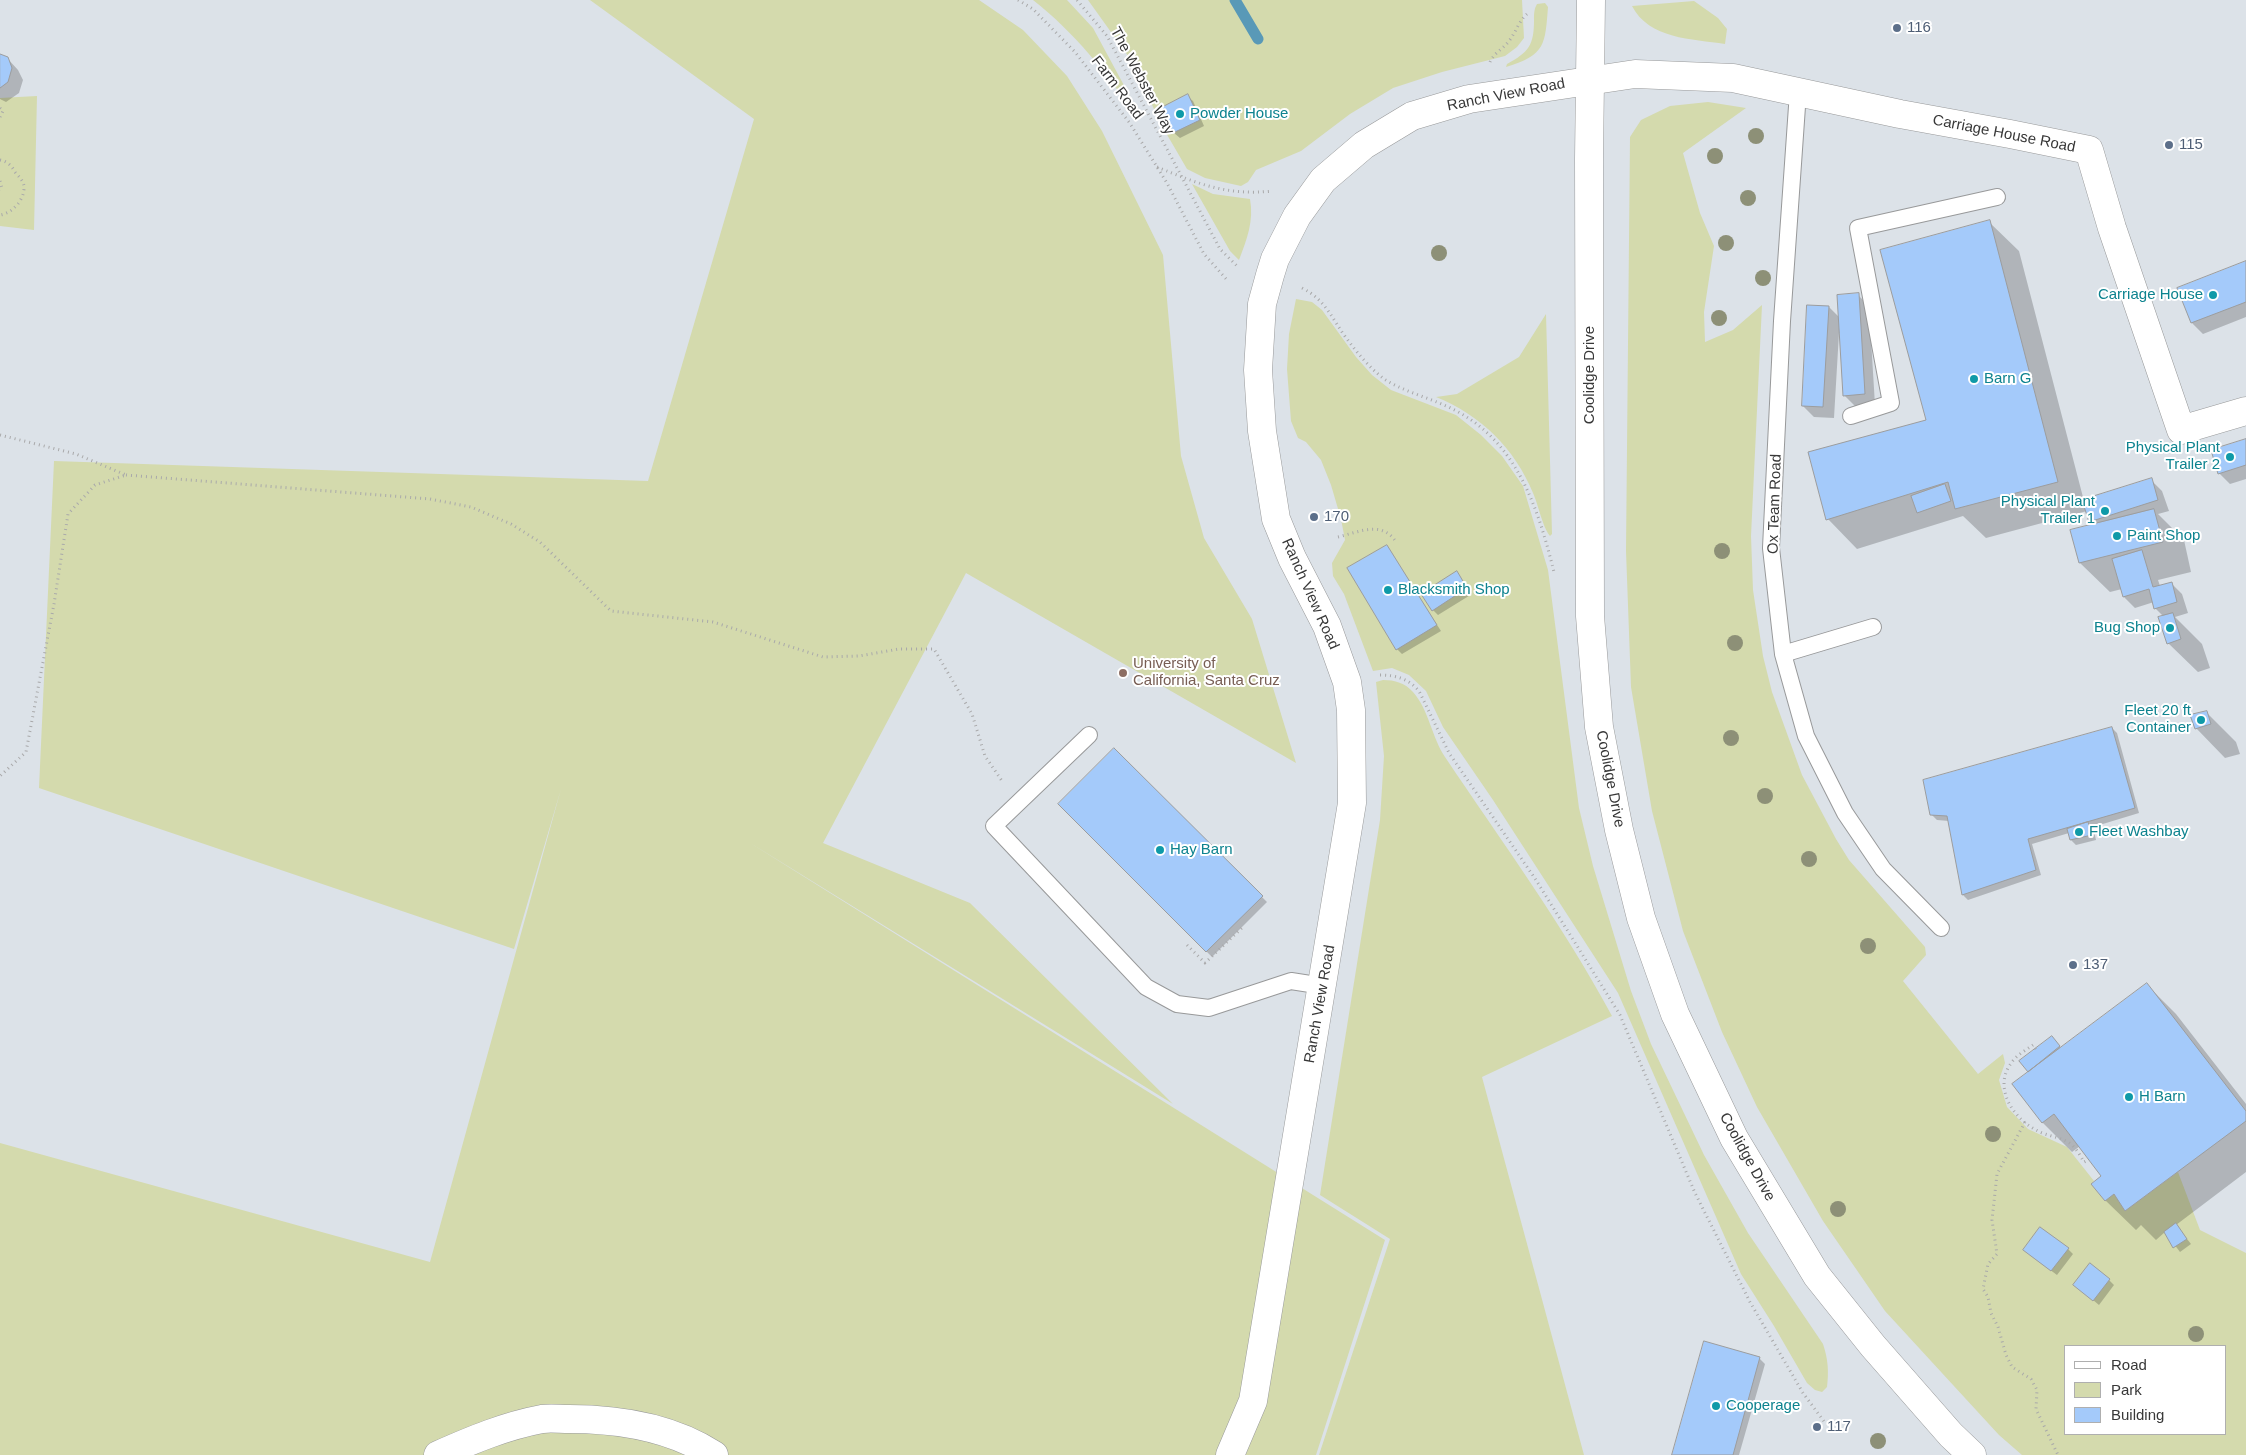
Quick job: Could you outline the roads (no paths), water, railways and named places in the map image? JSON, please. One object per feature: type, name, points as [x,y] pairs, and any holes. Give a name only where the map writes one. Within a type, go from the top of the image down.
[{"type":"street","name":"Coolidge Drive","points":[[1590,0],[1590,616],[1599,727],[1619,830],[1641,918],[1675,1014],[1734,1138],[1817,1276],[1873,1346],[1951,1435],[1972,1455]]},
{"type":"street","name":"Carriage House Road","points":[[1591,80],[1635,74],[1733,78],[1900,114],[2089,150],[2112,228],[2182,430],[2246,411]]},
{"type":"street","name":"Ranch View Road","points":[[1230,1455],[1253,1401],[1352,803],[1351,710],[1346,682],[1327,626],[1292,558],[1276,519],[1262,431],[1258,370],[1262,304],[1270,275],[1297,216],[1322,180],[1364,145],[1412,116],[1469,99],[1591,80]]},
{"type":"street","points":[[438,1455],[484,1434],[543,1419],[597,1419],[638,1425],[676,1434],[714,1455]]},
{"type":"lane","name":"Ox Team Road","points":[[1798,92],[1782,321],[1772,548],[1783,654],[1806,736],[1845,813],[1883,870],[1941,928]]},
{"type":"lane","points":[[1851,416],[1892,403],[1858,228],[1997,197]]},
{"type":"lane","points":[[1783,654],[1873,627]]},
{"type":"lane","points":[[1089,735],[994,826],[1146,986],[1177,1004],[1210,1008],[1291,981],[1323,986]]},
{"type":"waterway","points":[[1235,0],[1258,39]]},
{"type":"place","name":"116","points":[[1897,28]]},
{"type":"place","name":"Powder House","points":[[1180,114]]},
{"type":"place","name":"115","points":[[2169,145]]},
{"type":"place","name":"Carriage House","points":[[2213,295]]},
{"type":"place","name":"Barn G","points":[[1974,379]]},
{"type":"place","name":"Physical Plant Trailer 2","points":[[2230,457]]},
{"type":"place","name":"Physical Plant Trailer 1","points":[[2105,511]]},
{"type":"place","name":"170","points":[[1314,517]]},
{"type":"place","name":"Paint Shop","points":[[2117,536]]},
{"type":"place","name":"Blacksmith Shop","points":[[1388,590]]},
{"type":"place","name":"Bug Shop","points":[[2170,628]]},
{"type":"place","name":"University of California, Santa Cruz","points":[[1123,673]]},
{"type":"place","name":"Fleet 20 ft Container","points":[[2201,720]]},
{"type":"place","name":"Fleet Washbay","points":[[2079,832]]},
{"type":"place","name":"Hay Barn","points":[[1160,850]]},
{"type":"place","name":"137","points":[[2073,965]]},
{"type":"place","name":"H Barn","points":[[2129,1097]]},
{"type":"place","name":"Cooperage","points":[[1716,1406]]},
{"type":"place","name":"117","points":[[1817,1427]]}]
